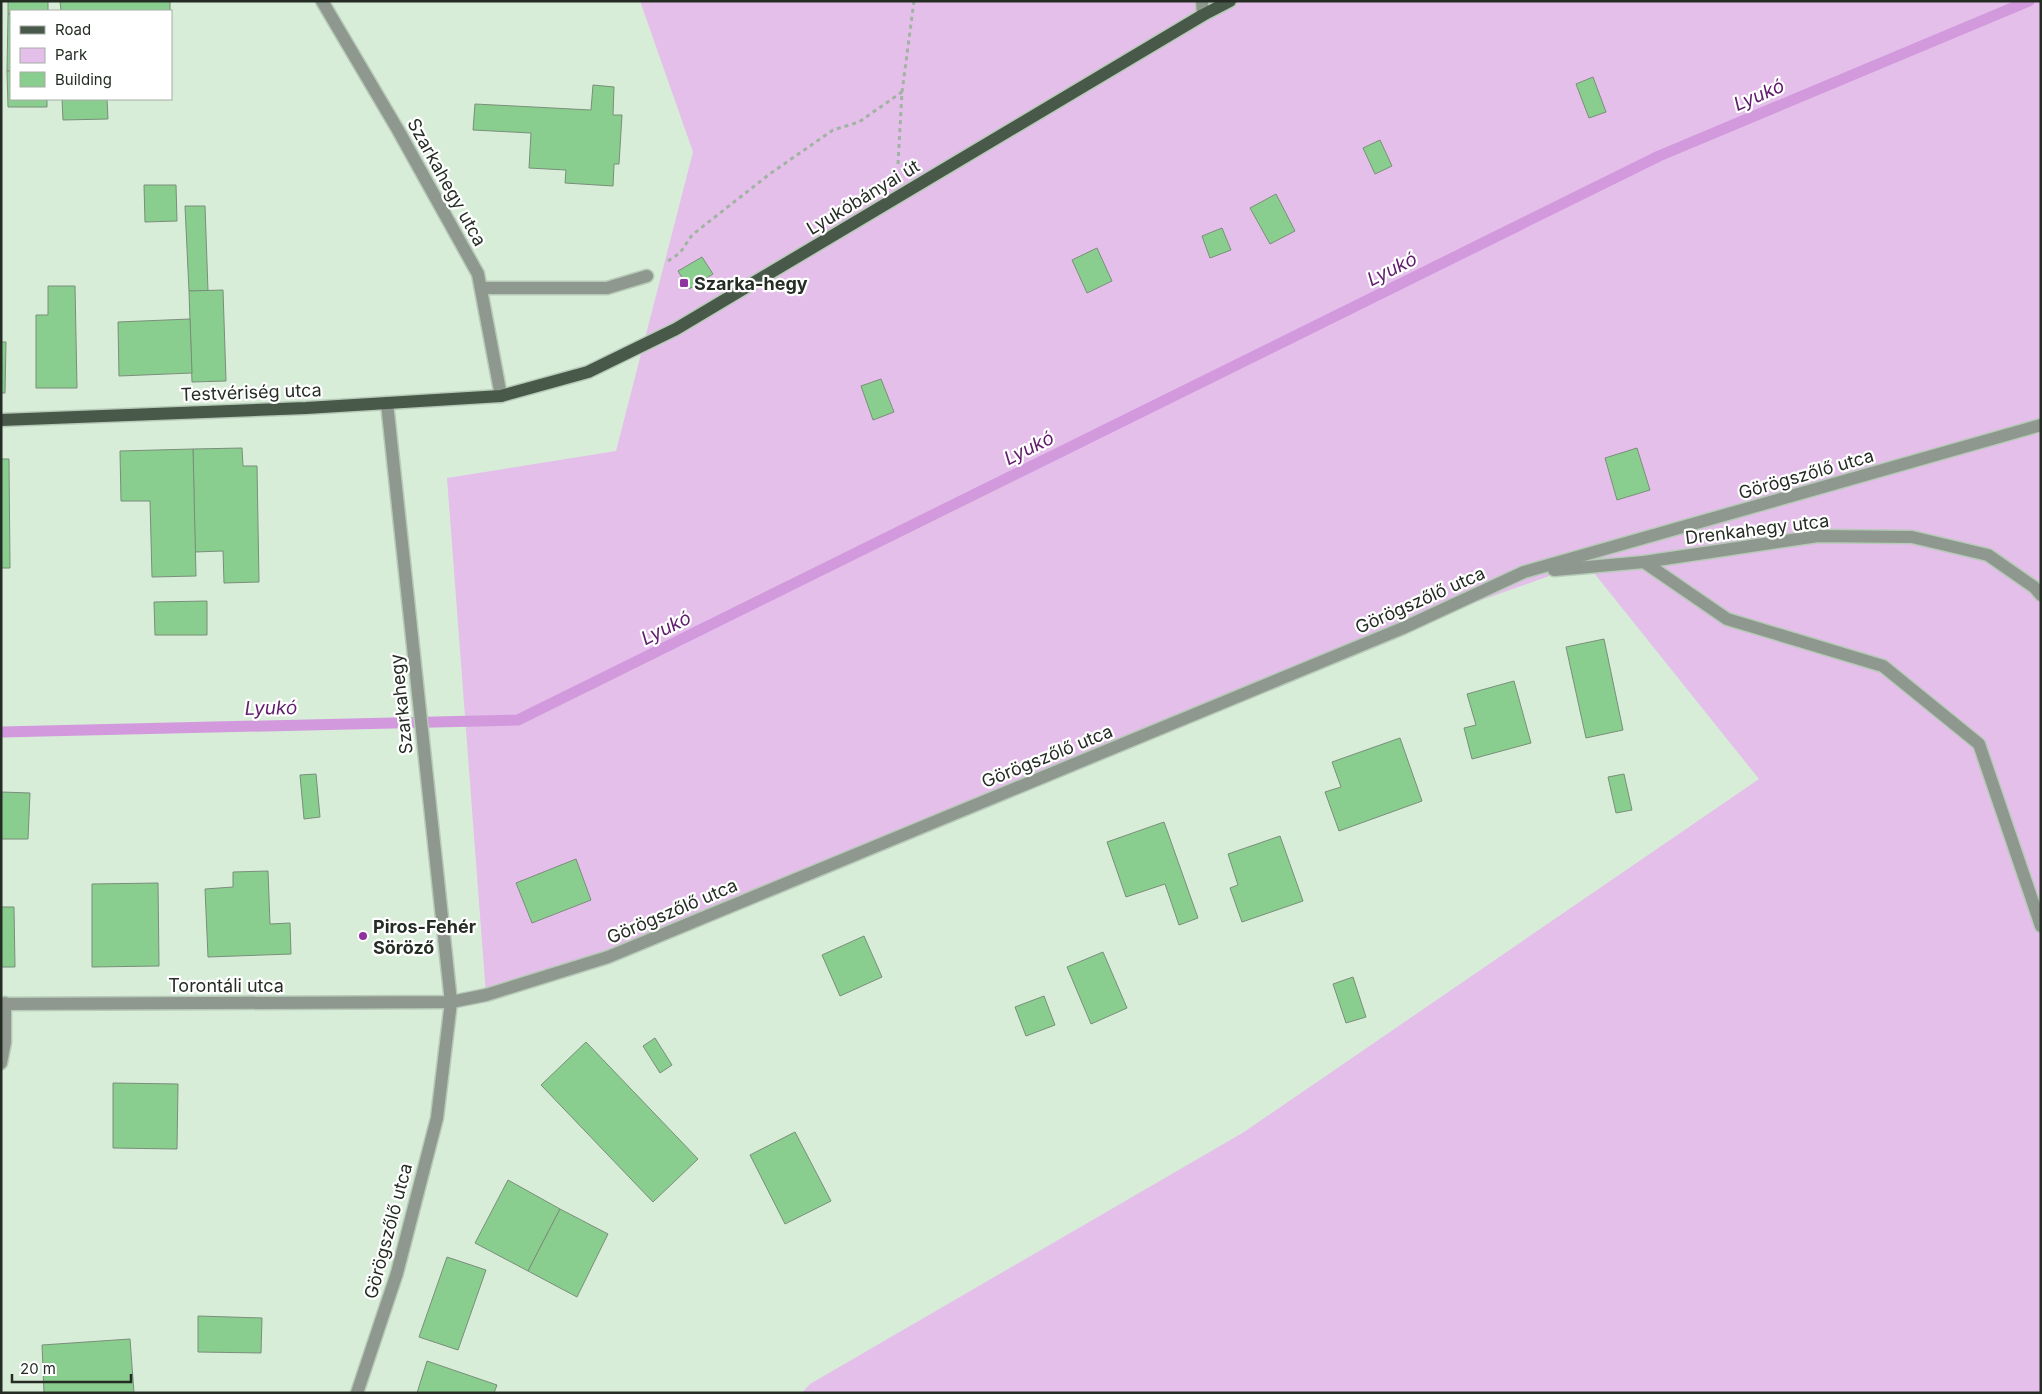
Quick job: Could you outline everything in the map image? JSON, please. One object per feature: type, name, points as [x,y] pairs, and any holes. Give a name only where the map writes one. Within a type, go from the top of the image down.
[{"type":"main road","name":"Lyukóbányai út","points":[[501,396],[588,372],[676,328],[1203,15],[1230,1]]},
{"type":"main road","name":"Testvériség utca","points":[[1,420],[387,404],[501,396]]},
{"type":"street","name":"Szarkahegy utca","points":[[322,1],[398,130],[478,274],[501,396]]},
{"type":"street","points":[[1202,1],[1203,15]]},
{"type":"street","points":[[481,288],[607,288],[647,276]]},
{"type":"street","name":"Szarkahegy","points":[[387,404],[451,1002]]},
{"type":"street","name":"Görögszőlő utca","points":[[357,1393],[397,1273],[437,1118],[451,1002],[486,995],[608,957],[1404,628],[1524,572],[2041,425]]},
{"type":"street","name":"Drenkahegy utca","points":[[1524,572],[1644,562],[1818,536],[1912,537],[1988,556],[2034,587],[2041,595]]},
{"type":"street","points":[[1644,562],[1727,619],[1883,666],[1979,744],[2041,926]]},
{"type":"street","name":"Torontáli utca","points":[[3,1004],[451,1002]]},
{"type":"street","points":[[1,1063],[5,1042],[3,1004]]},
{"type":"path","points":[[897,197],[902,92],[914,1]]},
{"type":"path","points":[[647,276],[680,253],[692,235],[771,173],[833,130],[859,122],[902,92]]},
{"type":"green space","points":[[640,1],[2041,1],[2041,1393],[802,1393],[810,1384],[1244,1132],[1759,779],[1586,563],[1403,628],[608,957],[486,995],[447,478],[616,451],[693,152]]},
{"type":"building","points":[[8,1],[48,1],[48,10],[10,10],[10,14],[8,14]]},
{"type":"building","points":[[60,1],[170,1],[170,10],[61,10]]},
{"type":"building","points":[[8,14],[10,14],[10,71],[7,71]]},
{"type":"building","points":[[7,71],[10,71],[10,100],[47,100],[47,107],[8,107]]},
{"type":"building","points":[[1593,77],[1606,112],[1589,118],[1576,84]]},
{"type":"building","points":[[593,85],[614,87],[613,115],[622,115],[619,164],[614,164],[613,186],[565,183],[566,170],[529,168],[531,133],[473,130],[475,104],[591,110]]},
{"type":"building","points":[[62,100],[107,100],[108,119],[63,120]]},
{"type":"building","points":[[1380,140],[1392,166],[1375,174],[1363,148]]},
{"type":"building","points":[[144,185],[176,185],[177,221],[145,222]]},
{"type":"building","points":[[1276,194],[1295,231],[1270,244],[1250,208]]},
{"type":"building","points":[[185,206],[205,206],[208,291],[189,291]]},
{"type":"building","points":[[1222,228],[1231,250],[1210,258],[1202,236]]},
{"type":"building","points":[[1097,248],[1112,281],[1087,293],[1072,260]]},
{"type":"building","points":[[702,257],[713,274],[689,289],[678,271]]},
{"type":"building","points":[[48,286],[75,286],[77,388],[36,388],[36,315],[48,315]]},
{"type":"building","points":[[223,290],[226,381],[192,382],[189,291]]},
{"type":"building","points":[[190,319],[192,373],[119,376],[118,322]]},
{"type":"building","points":[[1,342],[6,342],[5,393],[1,393]]},
{"type":"building","points":[[881,379],[894,412],[873,420],[861,386]]},
{"type":"building","points":[[242,448],[243,466],[257,466],[259,582],[224,583],[223,551],[195,552],[193,449]]},
{"type":"building","points":[[1637,448],[1650,490],[1617,500],[1605,458]]},
{"type":"building","points":[[193,449],[196,576],[152,577],[150,501],[121,501],[120,451]]},
{"type":"building","points":[[1,459],[9,459],[10,568],[1,568]]},
{"type":"building","points":[[207,601],[207,635],[155,635],[154,602]]},
{"type":"building","points":[[1604,639],[1623,730],[1586,738],[1566,647]]},
{"type":"building","points":[[1514,681],[1531,743],[1472,759],[1464,728],[1476,725],[1467,694]]},
{"type":"building","points":[[1400,738],[1422,801],[1339,831],[1325,792],[1341,787],[1332,762]]},
{"type":"building","points":[[316,774],[320,817],[304,819],[300,775]]},
{"type":"building","points":[[1624,774],[1632,810],[1616,813],[1608,777]]},
{"type":"building","points":[[1,792],[30,793],[28,839],[1,839]]},
{"type":"building","points":[[1164,822],[1198,918],[1179,925],[1165,884],[1126,897],[1107,842]]},
{"type":"building","points":[[1280,836],[1303,901],[1242,922],[1230,888],[1238,885],[1228,854]]},
{"type":"building","points":[[576,859],[591,900],[532,923],[516,883]]},
{"type":"building","points":[[268,871],[270,924],[290,923],[291,954],[208,957],[205,889],[233,887],[233,872]]},
{"type":"building","points":[[158,883],[159,966],[92,967],[92,884]]},
{"type":"building","points":[[1,907],[14,907],[15,967],[1,967]]},
{"type":"building","points":[[864,936],[882,977],[840,996],[822,955]]},
{"type":"building","points":[[1103,952],[1127,1008],[1091,1024],[1067,967]]},
{"type":"building","points":[[1353,977],[1366,1017],[1346,1023],[1333,984]]},
{"type":"building","points":[[1044,996],[1055,1025],[1026,1036],[1015,1007]]},
{"type":"building","points":[[655,1038],[672,1065],[660,1073],[643,1046]]},
{"type":"building","points":[[586,1042],[698,1159],[653,1202],[541,1085]]},
{"type":"building","points":[[113,1083],[178,1084],[177,1149],[113,1148]]},
{"type":"building","points":[[795,1132],[831,1201],[785,1224],[750,1155]]},
{"type":"building","points":[[508,1180],[560,1209],[528,1271],[475,1243]]},
{"type":"building","points":[[560,1209],[608,1234],[577,1297],[528,1271]]},
{"type":"building","points":[[447,1257],[486,1270],[458,1350],[419,1337]]},
{"type":"building","points":[[198,1316],[262,1318],[261,1353],[198,1352]]},
{"type":"building","points":[[130,1339],[134,1393],[44,1393],[42,1345]]},
{"type":"building","points":[[427,1361],[497,1385],[494,1393],[417,1393]]},
{"type":"waterway","name":"Lyukó","points":[[1,732],[518,720],[1659,156],[2029,1]]},
{"type":"place","name":"Szarka-hegy","points":[[684,283]]},
{"type":"place","name":"Piros-Fehér Söröző","points":[[363,936]]}]
